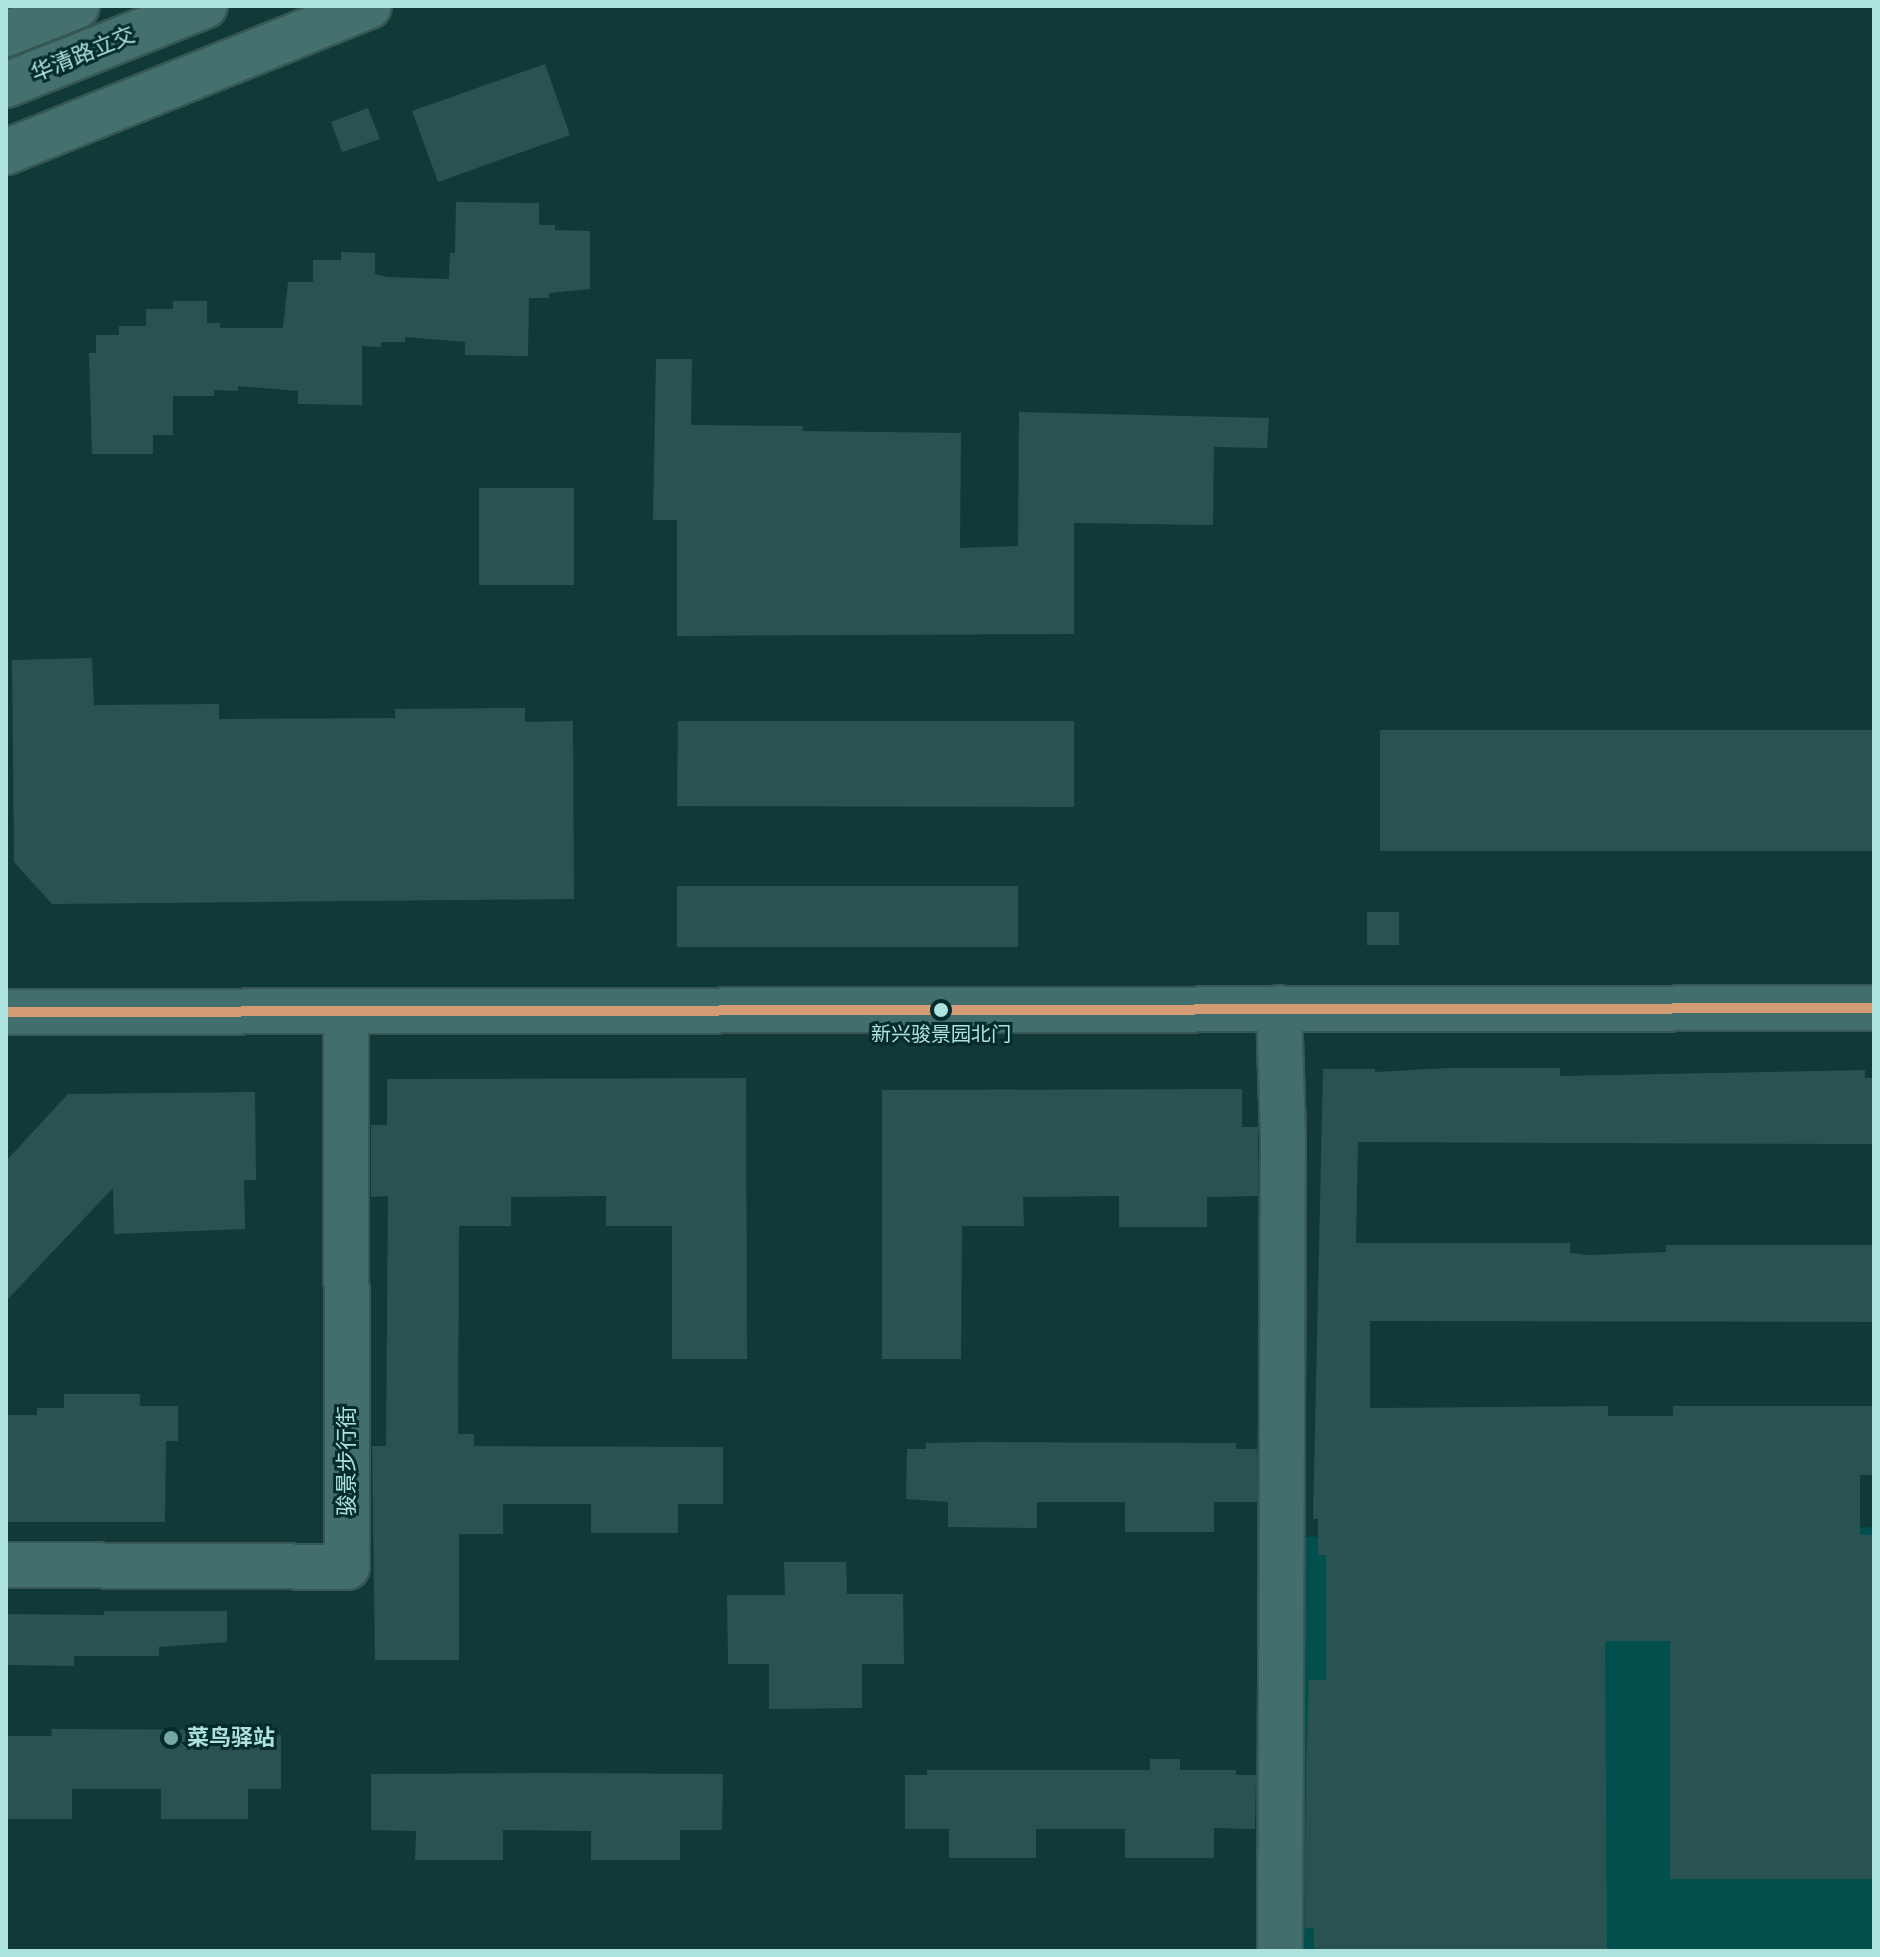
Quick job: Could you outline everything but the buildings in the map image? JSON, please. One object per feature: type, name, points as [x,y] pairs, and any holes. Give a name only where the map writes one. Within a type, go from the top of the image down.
[{"type":"main road","points":[[6,34],[77,6]]},
{"type":"main road","name":"华清路立交","points":[[6,85],[205,6]]},
{"type":"main road","points":[[6,152],[369,6]]},
{"type":"main road","points":[[6,160],[58,131]]},
{"type":"street","points":[[1279,1008],[1283,1135],[1280,1951]]},
{"type":"street","points":[[6,1012],[1874,1008]]},
{"type":"street","name":"骏景步行街","points":[[6,1565],[347,1567],[346,1013]]},
{"type":"shaded area","points":[[1874,1527],[1874,1951],[1294,1951],[1293,1537]]},
{"type":"transit line","points":[[6,1012],[1874,1008]]},
{"type":"place","name":"新兴骏景园北门","points":[[941,1010]]},
{"type":"place","name":"菜鸟驿站","points":[[171,1738]]}]
